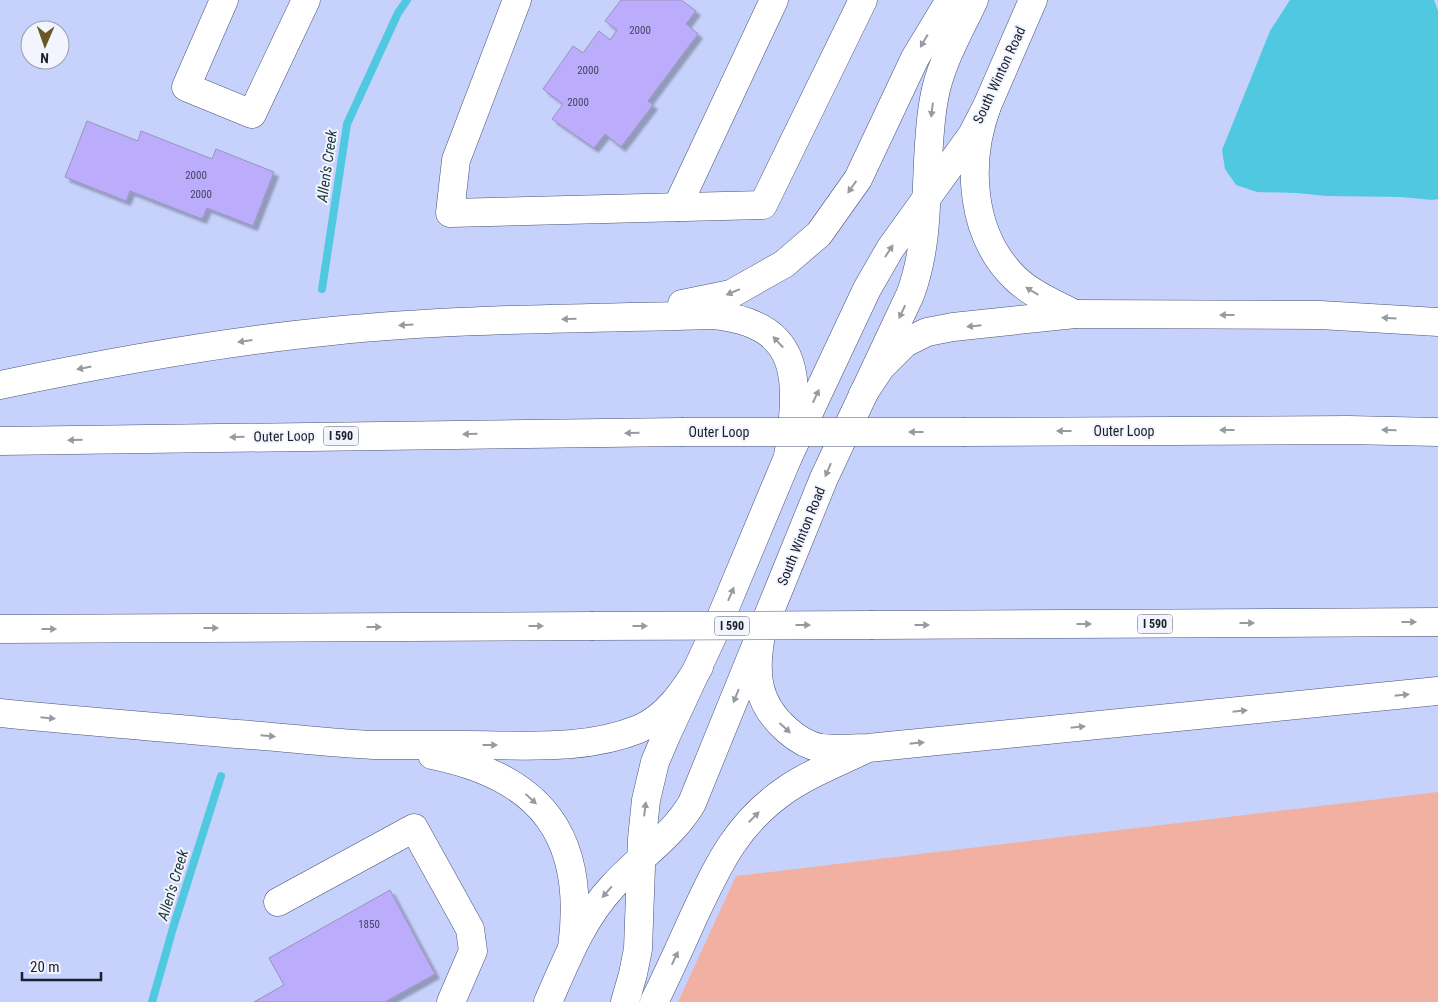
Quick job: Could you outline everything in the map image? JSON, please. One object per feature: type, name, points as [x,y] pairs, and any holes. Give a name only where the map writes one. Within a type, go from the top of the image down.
[{"type":"main road","points":[[224,0],[186,87],[252,114],[300,2]]},
{"type":"main road","points":[[517,0],[456,160],[450,213],[763,205],[863,0]]},
{"type":"main road","points":[[677,207],[774,0]]},
{"type":"main road","points":[[617,318],[731,294],[784,264],[819,234],[858,178],[915,58],[950,0]]},
{"type":"main road","name":"South Winton Road","points":[[548,1002],[572,948],[594,908],[641,857],[678,822],[692,803],[821,487],[906,304],[916,277],[923,248],[931,120],[935,93],[944,62],[974,0]]},
{"type":"main road","name":"South Winton Road","points":[[625,1002],[634,974],[638,949],[641,857],[645,806],[652,772],[666,736],[723,614],[788,457],[872,279],[890,250],[972,134],[987,106],[1033,0]]},
{"type":"main road","points":[[987,106],[978,135],[974,174],[978,204],[986,233],[998,257],[1016,279],[1032,291],[1075,314]]},
{"type":"main road","points":[[863,394],[881,367],[905,343],[927,332],[953,327],[1075,314],[1320,315],[1438,322]]},
{"type":"main road","points":[[0,385],[140,357],[277,336],[414,324],[726,316],[758,326],[774,337],[785,350],[792,370],[792,426],[788,457]]},
{"type":"main road","name":"Outer Loop","points":[[0,441],[681,432],[1348,430],[1438,432]]},
{"type":"main road","name":"I 590","points":[[0,629],[1438,622]]},
{"type":"main road","points":[[761,635],[757,658],[759,686],[766,706],[778,722],[793,736],[822,748],[868,748],[1438,691]]},
{"type":"main road","points":[[0,712],[91,722],[372,744],[563,745],[605,740],[642,728],[664,713],[682,692],[698,667]]},
{"type":"main road","points":[[372,744],[470,764],[498,776],[532,798],[554,827],[570,864],[575,900],[572,948]]},
{"type":"main road","points":[[654,1002],[718,866],[731,844],[745,826],[755,815],[787,789],[811,775],[868,748]]},
{"type":"main road","points":[[278,902],[414,828],[470,930],[472,951],[451,1002]]},
{"type":"shaded area","points":[[1290,0],[1434,0],[1438,11],[1438,199],[1257,192],[1236,185],[1225,169],[1222,150],[1270,31]]},
{"type":"shaded area","points":[[1438,792],[1438,1002],[678,1002],[736,876]]},
{"type":"building","points":[[621,0],[681,0],[696,11],[686,24],[698,34],[648,101],[653,105],[621,147],[605,134],[594,148],[552,119],[563,104],[543,89],[573,46],[583,53],[599,31],[610,40],[617,30],[605,21]]},
{"type":"building","points":[[87,121],[138,141],[141,131],[212,159],[216,149],[274,172],[253,226],[207,208],[202,219],[130,191],[126,201],[65,177]]},
{"type":"building","points":[[390,890],[435,974],[385,1002],[254,1002],[284,985],[269,958]]},
{"type":"waterway","name":"Allen's Creek","points":[[322,289],[347,124],[398,13],[407,0]]},
{"type":"waterway","name":"Allen's Creek","points":[[152,1002],[173,928],[221,776]]}]
